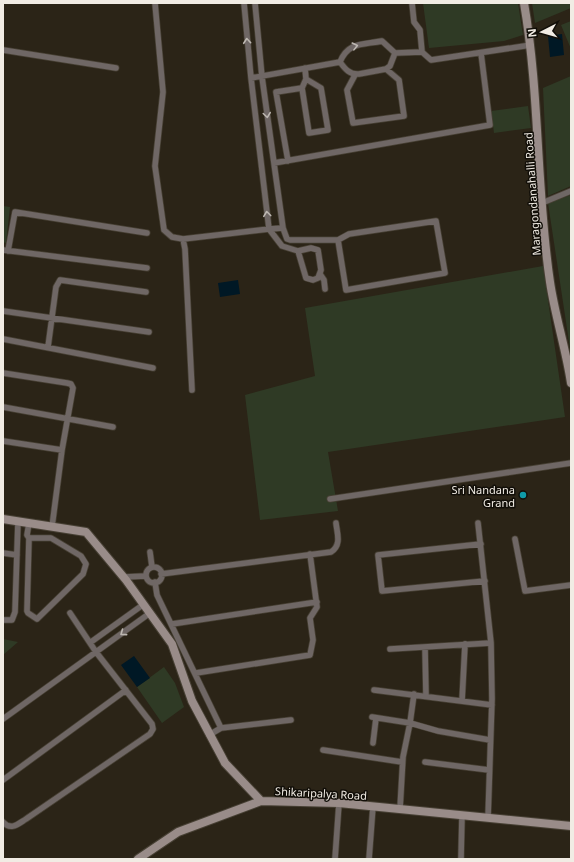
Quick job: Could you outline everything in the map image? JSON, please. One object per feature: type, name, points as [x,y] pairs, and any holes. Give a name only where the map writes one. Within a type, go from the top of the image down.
[{"type":"street","points":[[155,3],[163,92],[155,166],[164,230],[172,237],[183,239],[284,228]]},
{"type":"street","points":[[244,3],[251,78],[269,229],[282,246],[298,251],[310,248],[318,250],[320,274],[324,280],[325,289]]},
{"type":"street","points":[[255,3],[262,77],[284,228],[287,239],[338,240],[349,234],[436,220],[445,273],[346,290],[338,240]]},
{"type":"street","points":[[412,3],[414,22],[420,30],[422,52],[430,60],[531,45]]},
{"type":"street","name":"Maragondanahalli Road","points":[[524,3],[531,45],[542,203],[550,282],[571,383]]},
{"type":"street","points":[[340,62],[344,52],[352,46],[382,41],[395,53],[422,52]]},
{"type":"street","points":[[3,50],[116,68]]},
{"type":"street","points":[[340,62],[346,70],[355,75],[386,69],[390,66],[395,53]]},
{"type":"street","points":[[274,163],[490,125],[481,53]]},
{"type":"street","points":[[251,78],[340,62]]},
{"type":"street","points":[[305,68],[306,79],[302,88],[309,133],[328,130],[321,88],[314,82],[306,79]]},
{"type":"street","points":[[355,75],[347,90],[353,123],[404,116],[399,80],[386,69]]},
{"type":"street","points":[[288,161],[276,92],[302,88]]},
{"type":"street","points":[[542,203],[571,191]]},
{"type":"street","points":[[147,233],[15,212],[6,250],[147,268]]},
{"type":"street","points":[[183,239],[185,249],[192,390]]},
{"type":"street","points":[[298,251],[306,278],[313,280],[318,278],[320,274]]},
{"type":"street","points":[[48,347],[56,287],[60,280],[146,292]]},
{"type":"street","points":[[3,311],[149,332]]},
{"type":"street","points":[[3,339],[153,368]]},
{"type":"street","points":[[3,374],[71,384],[74,390],[62,450],[52,526]]},
{"type":"street","points":[[3,407],[113,427]]},
{"type":"street","points":[[3,441],[62,450]]},
{"type":"street","points":[[330,499],[571,463]]},
{"type":"street","name":"Shikaripalya Road","points":[[3,519],[86,532],[124,577],[172,644],[192,701],[209,735],[225,763],[261,801],[339,803],[571,826]]},
{"type":"street","points":[[3,620],[12,620],[15,612],[18,521]]},
{"type":"street","points":[[30,537],[51,538],[81,556],[86,564],[83,574],[37,619],[27,611],[30,537],[32,523]]},
{"type":"street","points":[[161,574],[331,552],[336,549],[339,544],[336,523]]},
{"type":"street","points":[[478,523],[491,643],[492,705],[488,818]]},
{"type":"street","points":[[515,539],[525,591],[571,584]]},
{"type":"street","points":[[481,544],[378,555],[382,591],[484,581]]},
{"type":"street","points":[[150,552],[152,567]]},
{"type":"street","points":[[3,553],[17,555]]},
{"type":"street","points":[[196,673],[308,657],[314,640],[310,618],[316,610],[317,602],[310,554]]},
{"type":"street","points":[[146,576],[148,570],[152,567]]},
{"type":"street","points":[[152,567],[159,569],[161,574],[161,578],[155,582]]},
{"type":"street","points":[[124,577],[146,576]]},
{"type":"street","points":[[146,576],[150,581],[155,582]]},
{"type":"street","points":[[155,582],[157,595],[196,673],[221,728]]},
{"type":"street","points":[[172,624],[317,602]]},
{"type":"street","points":[[91,642],[144,604]]},
{"type":"street","points":[[3,822],[9,827],[12,827],[26,819],[152,732],[152,724],[96,652],[91,642],[70,613]]},
{"type":"street","points":[[3,720],[150,613]]},
{"type":"street","points":[[390,649],[491,643]]},
{"type":"street","points":[[462,701],[465,644]]},
{"type":"street","points":[[425,647],[426,696]]},
{"type":"street","points":[[3,780],[126,690]]},
{"type":"street","points":[[374,690],[492,705]]},
{"type":"street","points":[[400,809],[402,762],[414,694]]},
{"type":"street","points":[[373,743],[374,718],[410,723],[438,731],[490,740]]},
{"type":"street","points":[[209,735],[221,728],[290,720]]},
{"type":"street","points":[[323,750],[402,762]]},
{"type":"street","points":[[425,762],[489,770]]},
{"type":"street","points":[[138,859],[178,832],[261,801]]},
{"type":"street","points":[[335,859],[339,803]]},
{"type":"street","points":[[369,859],[373,806]]},
{"type":"street","points":[[461,859],[462,815]]},
{"type":"green space","points":[[423,3],[518,3],[523,35],[504,41],[429,48]]},
{"type":"green space","points":[[532,3],[571,3],[571,8],[535,23]]},
{"type":"green space","points":[[571,21],[571,49],[561,25]]},
{"type":"green space","points":[[571,76],[571,186],[548,196],[543,88]]},
{"type":"green space","points":[[528,106],[531,128],[494,133],[491,111]]},
{"type":"green space","points":[[571,195],[571,355],[548,203]]},
{"type":"green space","points":[[3,206],[10,207],[6,243],[3,242]]},
{"type":"green space","points":[[543,266],[565,417],[328,452],[338,511],[260,520],[245,395],[315,376],[305,308]]},
{"type":"green space","points":[[3,639],[18,642],[3,655]]},
{"type":"green space","points":[[164,667],[175,683],[184,707],[162,723],[137,687]]},
{"type":"water","points":[[562,34],[564,55],[550,57],[548,36]]},
{"type":"water","points":[[238,280],[240,294],[220,297],[218,283]]},
{"type":"water","points":[[134,656],[150,678],[137,687],[121,665]]},
{"type":"place","name":"Sri Nandana Grand","points":[[523,495]]}]
